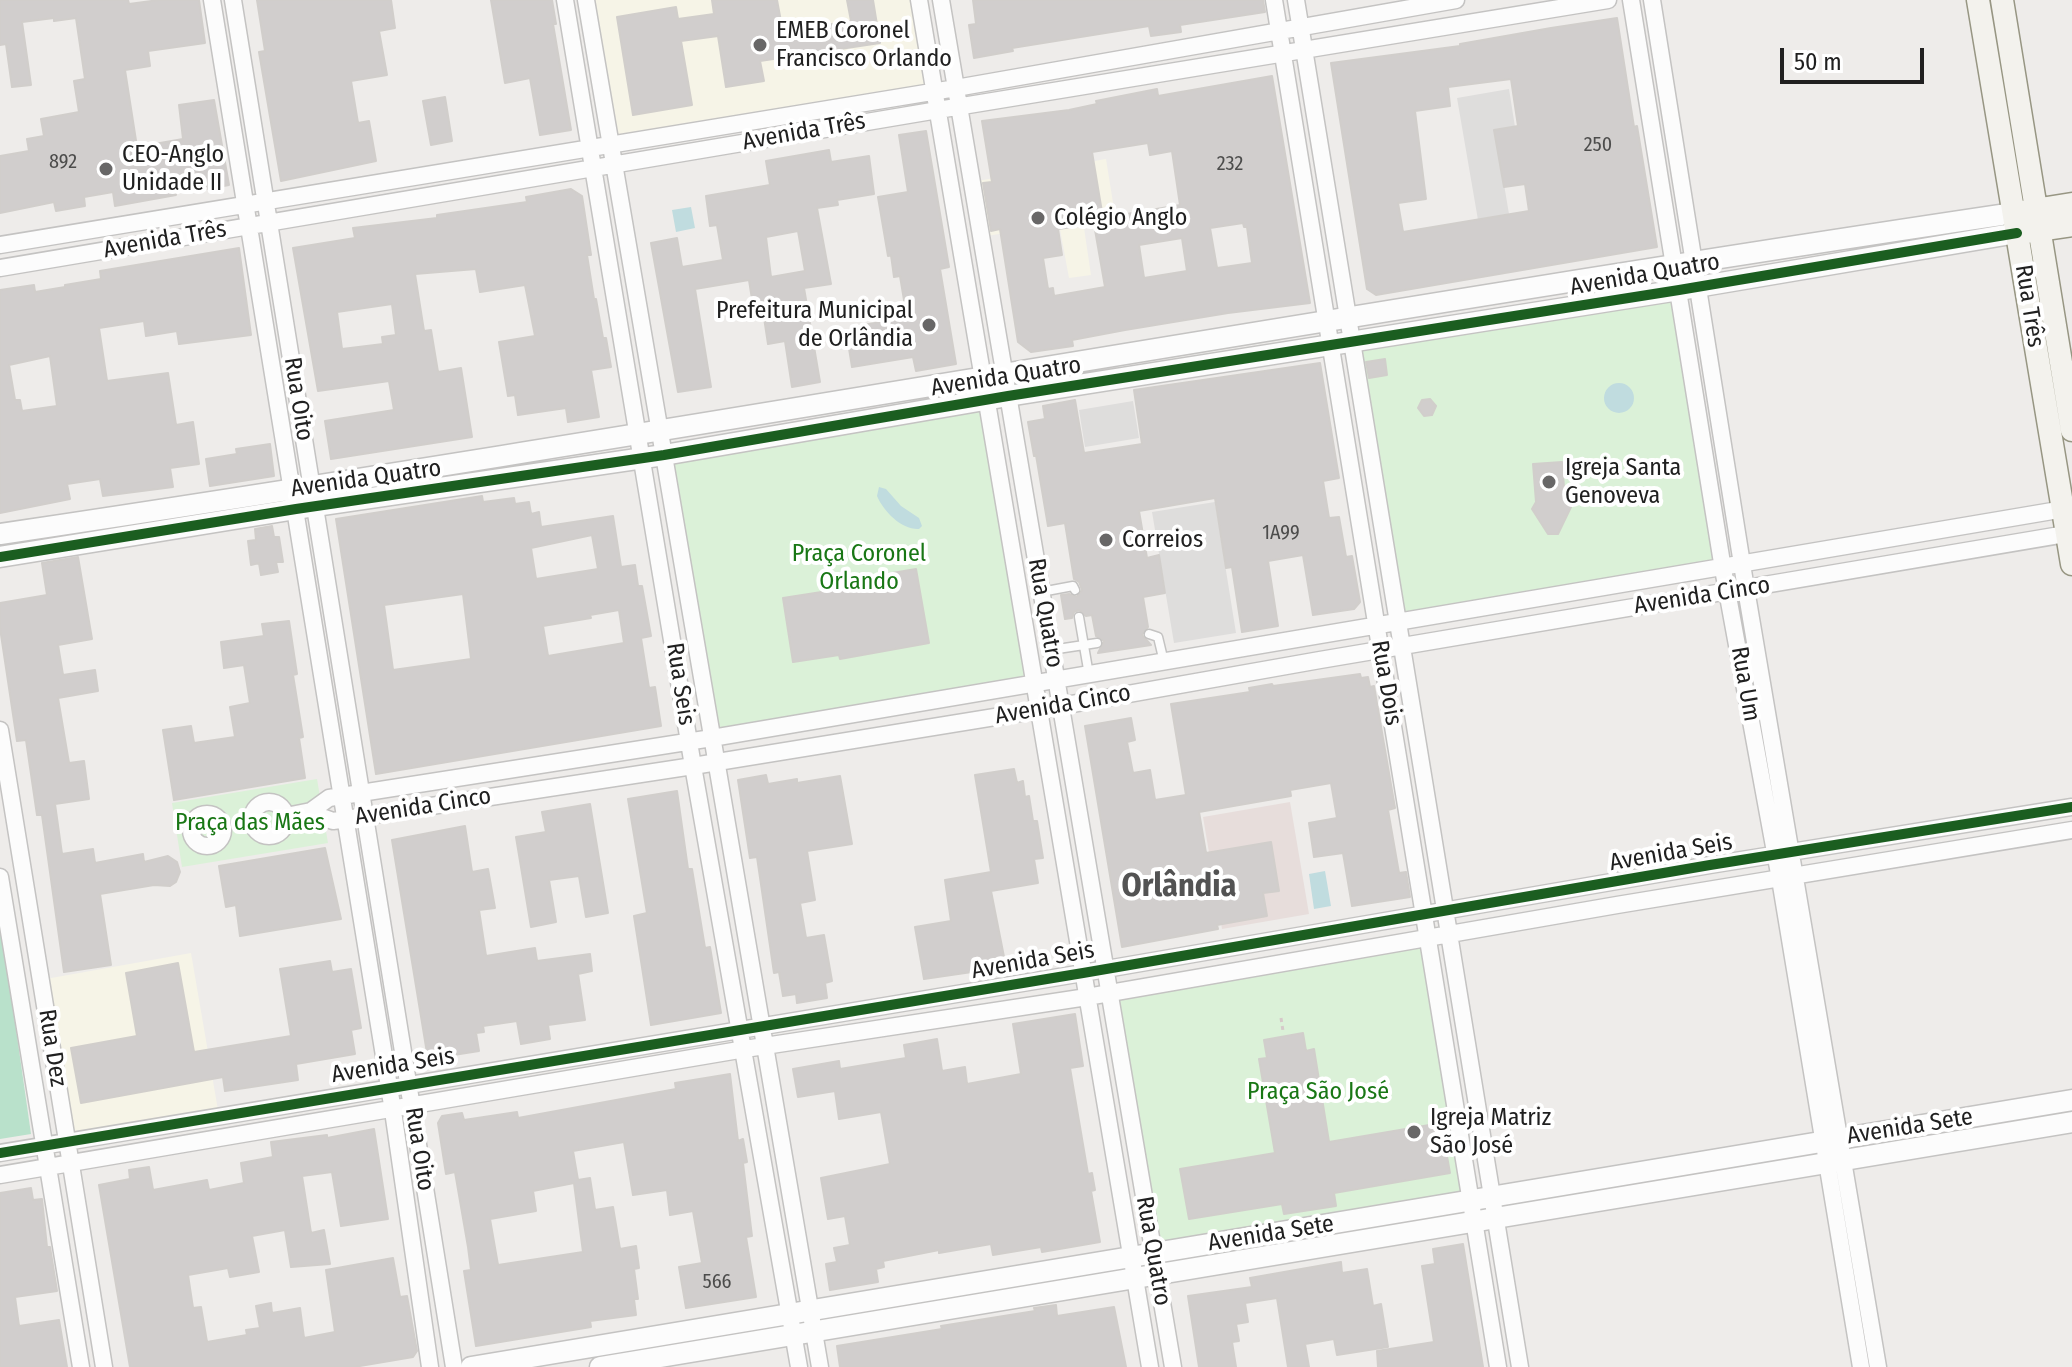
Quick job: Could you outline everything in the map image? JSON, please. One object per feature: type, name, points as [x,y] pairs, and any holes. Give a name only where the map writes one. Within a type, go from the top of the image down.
[{"type":"main road","name":"Rua Três","points":[[1978,0],[2072,430]]},
{"type":"main road","name":"Rua Três","points":[[2002,0],[2026,222],[2068,509],[2072,564]]},
{"type":"main road","name":"Avenida Quatro","points":[[2026,222],[2072,204]]},
{"type":"main road","name":"Avenida Quatro","points":[[2026,222],[2072,225]]},
{"type":"street","name":"Rua Oito","points":[[212,0],[246,206],[362,793],[454,1367]]},
{"type":"street","name":"Rua Oito","points":[[233,0],[270,222],[341,796],[393,1111],[430,1367]]},
{"type":"street","name":"Rua Seis","points":[[565,0],[693,766],[741,1029],[804,1333],[820,1367]]},
{"type":"street","name":"Rua Seis","points":[[586,0],[762,1026],[800,1312]]},
{"type":"street","name":"Rua Quatro","points":[[919,0],[1150,1367]]},
{"type":"street","name":"Rua Quatro","points":[[941,0],[1173,1367]]},
{"type":"street","name":"Rua Dois","points":[[1274,0],[1338,320],[1353,343],[1450,935],[1485,1220],[1498,1367]]},
{"type":"street","name":"Rua Dois","points":[[1296,0],[1338,320],[1331,346],[1428,939],[1482,1199]]},
{"type":"street","name":"Avenida Três","points":[[0,245],[956,88],[1456,0]]},
{"type":"street","name":"Avenida Três","points":[[0,268],[1608,0]]},
{"type":"street","name":"Rua Um","points":[[1631,0],[1685,263]]},
{"type":"street","name":"Rua Um","points":[[1652,0],[1685,263],[1746,589],[1784,854],[1831,1140],[1861,1367]]},
{"type":"street","name":"Avenida Quatro","points":[[0,557],[639,434],[1004,373],[1685,263],[2026,222]]},
{"type":"street","name":"Avenida Quatro","points":[[0,534],[664,455],[1008,396],[1689,288],[2026,222]]},
{"type":"street","name":"Rua Um","points":[[1689,288],[1723,569],[1784,854]]},
{"type":"street","name":"Avenida Cinco","points":[[308,812],[325,800],[341,796],[1033,685],[2068,509]]},
{"type":"street","name":"Avenida Cinco","points":[[308,812],[333,821],[693,766],[2070,534]]},
{"type":"street","name":"Rua Dez","points":[[0,730],[104,1367]]},
{"type":"street","points":[[266,803],[276,804],[286,816],[284,827],[275,835],[259,832],[253,822],[257,808],[266,803]]},
{"type":"street","name":"Avenida Seis","points":[[0,1153],[2072,807]]},
{"type":"street","points":[[286,816],[308,812]]},
{"type":"street","points":[[223,827],[253,822]]},
{"type":"street","name":"Avenida Seis","points":[[0,1175],[393,1111],[745,1049],[1087,997],[2072,830]]},
{"type":"street","name":"Rua Dez","points":[[0,877],[81,1367]]},
{"type":"street","name":"Avenida Sete","points":[[471,1367],[2072,1100]]},
{"type":"street","name":"Avenida Sete","points":[[600,1367],[2072,1122]]},
{"type":"street","name":"Rua Um","points":[[1834,1162],[1878,1367]]},
{"type":"street","name":"Rua Dois","points":[[1485,1220],[1520,1367]]},
{"type":"street","name":"Rua Seis","points":[[799,1367],[804,1333]]},
{"type":"lane","points":[[1041,592],[1073,586],[1075,590]]},
{"type":"lane","points":[[1079,617],[1089,675]]},
{"type":"lane","points":[[1149,634],[1158,637],[1165,663]]},
{"type":"lane","points":[[1051,650],[1097,643]]},
{"type":"path","points":[[1281,1018],[1283,1031]]},
{"type":"shaded area","name":"EMEB Coronel Francisco Orlando","points":[[586,0],[919,0],[935,90],[611,144]]},
{"type":"shaded area","points":[[1509,89],[1515,127],[1495,131],[1509,214],[1478,220],[1457,98]]},
{"type":"shaded area","name":"Colégio Anglo","points":[[1106,159],[1115,215],[1083,221],[1091,275],[1069,278],[1059,224],[981,237],[971,182]]},
{"type":"shaded area","points":[[1133,401],[1139,438],[1085,447],[1079,410]]},
{"type":"shaded area","points":[[1215,502],[1236,633],[1174,643],[1152,512]]},
{"type":"shaded area","points":[[1290,802],[1309,914],[1222,929],[1203,817]]},
{"type":"shaded area","points":[[191,953],[219,1116],[67,1141],[40,980]]},
{"type":"green space","points":[[1678,291],[1723,568],[1398,622],[1354,343]]},
{"type":"green space","name":"Praça Coronel Orlando","points":[[985,400],[1033,685],[712,738],[664,455]]},
{"type":"green space","name":"Praça das Mães","points":[[317,779],[328,843],[182,867],[172,803]]},
{"type":"green space","points":[[0,917],[31,1134],[0,1139]]},
{"type":"green space","name":"Praça São José","points":[[1428,939],[1473,1200],[1154,1253],[1108,993]]},
{"type":"water","points":[[691,207],[695,228],[676,232],[672,210]]},
{"type":"water","points":[[1619,383],[1630,387],[1634,398],[1630,409],[1619,413],[1608,409],[1604,398],[1608,387]]},
{"type":"water","points":[[879,487],[886,489],[901,506],[919,518],[922,526],[913,529],[894,519],[877,496]]},
{"type":"water","points":[[1325,871],[1331,906],[1314,909],[1309,874]]},
{"type":"building","points":[[0,0],[128,0],[129,4],[199,0],[205,43],[148,51],[150,66],[125,70],[137,147],[183,139],[179,105],[214,100],[229,185],[207,189],[205,178],[175,183],[176,195],[115,206],[113,192],[84,197],[85,206],[56,211],[54,202],[0,213],[0,156],[29,151],[27,139],[44,136],[41,119],[79,112],[74,81],[85,79],[76,18],[54,21],[54,18],[22,22],[31,85],[12,87],[6,44],[0,45]]},
{"type":"building","points":[[257,0],[391,0],[395,28],[379,31],[387,75],[351,81],[358,123],[369,121],[376,161],[281,181],[259,52],[265,51]]},
{"type":"building","points":[[491,0],[552,0],[556,24],[553,24],[571,130],[540,135],[530,78],[505,83]]},
{"type":"building","points":[[712,0],[777,0],[783,32],[851,21],[847,0],[873,0],[880,43],[760,61],[764,81],[726,87],[718,36],[681,41],[692,105],[633,115],[617,17],[676,7],[678,19],[714,14]]},
{"type":"building","points":[[973,0],[1263,0],[1265,12],[1180,25],[1181,32],[1151,36],[1149,26],[1012,48],[1013,51],[974,58],[969,25],[976,24]]},
{"type":"building","points":[[1617,18],[1657,247],[1376,295],[1367,289],[1331,63],[1460,46]],"holes":[[[1511,79],[1518,126],[1494,130],[1504,187],[1525,184],[1529,211],[1403,232],[1398,203],[1426,199],[1415,111],[1450,106],[1448,87]]]},
{"type":"building","points":[[1272,76],[1310,303],[1125,330],[1072,340],[1073,346],[1031,352],[1018,342],[1000,229],[991,231],[983,183],[992,182],[982,121],[1069,110],[1097,104],[1096,101],[1157,89],[1158,96]],"holes":[[[1148,143],[1150,155],[1172,151],[1180,205],[1103,218],[1092,152]],[[1243,223],[1247,227],[1252,263],[1217,268],[1210,228]],[[1094,224],[1105,287],[1054,296],[1053,288],[1048,289],[1043,258],[1062,255],[1058,229]],[[1182,238],[1187,271],[1144,278],[1139,245]]]},
{"type":"building","points":[[445,97],[452,141],[431,145],[423,101]]},
{"type":"building","points":[[926,131],[949,267],[940,269],[956,364],[916,371],[913,357],[852,367],[847,336],[858,334],[856,326],[907,318],[900,276],[894,277],[891,255],[888,256],[878,197],[908,192],[899,135]]},
{"type":"building","points":[[829,150],[831,162],[869,156],[874,194],[837,200],[838,205],[817,208],[831,284],[804,288],[820,382],[792,387],[785,341],[768,344],[763,311],[754,312],[749,280],[695,289],[711,387],[678,392],[651,243],[677,238],[682,267],[723,260],[717,225],[710,226],[706,196],[770,185],[766,161]],"holes":[[[798,231],[805,271],[771,277],[766,237]]]},
{"type":"building","points":[[571,189],[582,196],[594,299],[611,367],[591,370],[599,417],[568,422],[566,408],[518,415],[515,395],[508,396],[499,342],[535,336],[525,285],[480,292],[476,269],[415,274],[424,331],[431,330],[438,372],[461,368],[472,437],[331,459],[325,421],[394,410],[389,381],[318,391],[293,248],[355,238],[353,228],[437,218],[437,215],[527,202],[526,197]],"holes":[[[392,304],[396,335],[382,337],[383,344],[342,349],[337,312]]]},
{"type":"building","points":[[239,248],[251,335],[179,344],[177,331],[146,336],[144,321],[99,328],[107,381],[168,373],[176,425],[193,422],[199,464],[170,468],[173,487],[103,496],[100,479],[67,484],[70,499],[0,513],[0,290],[34,285],[35,292],[65,287],[101,279],[100,271]],"holes":[[[50,356],[57,406],[22,411],[20,400],[15,400],[9,365]]]},
{"type":"building","points":[[1385,359],[1387,375],[1369,378],[1366,362]]},
{"type":"building","points":[[1320,363],[1339,478],[1323,481],[1329,518],[1339,517],[1346,557],[1352,556],[1360,602],[1354,609],[1313,615],[1303,555],[1268,561],[1278,626],[1242,632],[1232,567],[1226,568],[1215,498],[1139,511],[1147,558],[1159,555],[1165,593],[1143,597],[1148,627],[1142,635],[1151,645],[1098,653],[1104,641],[1096,636],[1092,615],[1086,616],[1079,610],[1074,612],[1072,618],[1065,619],[1061,595],[1077,597],[1082,590],[1074,579],[1065,523],[1048,526],[1028,422],[1045,419],[1043,406],[1075,400],[1084,453],[1142,444],[1134,390]]},
{"type":"building","points":[[1430,399],[1436,406],[1432,415],[1424,416],[1418,408],[1422,400]]},
{"type":"building","points":[[270,444],[274,476],[210,486],[206,459],[237,454],[236,449]]},
{"type":"building","name":"Igreja Santa Genoveva","points":[[1562,462],[1565,500],[1571,507],[1558,534],[1548,534],[1532,509],[1536,502],[1533,464]]},
{"type":"building","points":[[482,496],[483,502],[514,498],[515,504],[529,502],[531,514],[539,512],[541,527],[613,516],[621,567],[635,565],[638,586],[642,586],[651,636],[641,638],[649,688],[655,687],[661,726],[376,774],[336,519]],"holes":[[[592,535],[598,569],[536,579],[531,548]],[[463,594],[471,659],[393,670],[384,605]],[[619,610],[624,643],[548,656],[543,626],[591,618],[590,615]]]},
{"type":"building","points":[[272,526],[274,537],[279,537],[283,562],[276,562],[278,572],[261,575],[259,563],[251,565],[248,541],[256,540],[255,529]]},
{"type":"building","points":[[78,557],[92,639],[58,645],[63,675],[95,670],[98,691],[58,698],[69,763],[84,761],[89,799],[55,804],[62,854],[93,849],[95,863],[143,854],[144,862],[168,856],[177,862],[180,872],[176,882],[170,886],[154,885],[100,894],[111,965],[64,972],[42,815],[37,815],[26,740],[17,741],[0,628],[0,603],[47,595],[42,563]]},
{"type":"building","points":[[916,569],[929,643],[840,659],[839,655],[793,662],[783,598],[828,591],[827,584]]},
{"type":"building","points":[[289,621],[297,674],[293,675],[303,737],[299,738],[305,778],[174,800],[163,730],[191,726],[194,743],[235,737],[230,707],[250,703],[244,665],[224,668],[221,642],[264,636],[262,624]]},
{"type":"building","points":[[1360,674],[1361,678],[1368,677],[1370,687],[1374,686],[1395,808],[1388,810],[1399,873],[1406,872],[1410,897],[1352,906],[1343,853],[1314,857],[1309,823],[1337,818],[1331,783],[1290,790],[1291,796],[1199,812],[1206,853],[1271,842],[1279,891],[1263,893],[1267,916],[1217,925],[1218,929],[1122,947],[1085,726],[1131,718],[1135,740],[1127,742],[1133,773],[1150,770],[1155,800],[1186,795],[1171,704],[1250,692],[1249,688],[1272,684]]},
{"type":"building","points":[[1014,769],[1017,783],[1023,781],[1025,797],[1029,796],[1043,858],[1034,859],[1038,883],[991,891],[1006,967],[924,979],[915,927],[951,921],[945,880],[991,872],[975,775]]},
{"type":"building","points":[[766,775],[768,784],[840,776],[852,844],[807,851],[815,900],[800,903],[806,938],[824,935],[832,981],[825,983],[827,998],[797,1003],[796,994],[783,996],[779,972],[774,973],[757,857],[750,858],[738,780]]},
{"type":"building","points":[[677,791],[688,869],[692,869],[705,948],[710,947],[721,1013],[651,1025],[634,916],[647,913],[628,799]]},
{"type":"building","points":[[590,804],[608,913],[586,917],[579,876],[549,880],[556,922],[531,927],[516,837],[546,832],[542,812]]},
{"type":"building","points":[[465,826],[472,872],[488,869],[495,908],[479,910],[486,956],[535,948],[537,961],[590,954],[592,971],[578,974],[585,1020],[548,1025],[550,1039],[521,1044],[517,1021],[483,1026],[484,1032],[476,1033],[479,1051],[428,1059],[392,840]]},
{"type":"building","points":[[325,848],[341,919],[240,936],[236,905],[226,907],[219,866]]},
{"type":"building","points":[[330,961],[332,972],[351,969],[361,1028],[351,1030],[355,1054],[296,1064],[298,1080],[225,1091],[223,1077],[81,1103],[71,1048],[137,1036],[126,973],[178,963],[194,1052],[291,1036],[280,969]]},
{"type":"building","points":[[1075,1014],[1083,1066],[1070,1068],[1088,1174],[1092,1173],[1095,1190],[1091,1191],[1100,1242],[1042,1252],[1041,1247],[993,1255],[991,1244],[939,1253],[939,1250],[883,1261],[884,1267],[876,1269],[878,1282],[830,1290],[826,1264],[837,1262],[834,1248],[850,1245],[845,1216],[828,1219],[821,1178],[890,1164],[881,1112],[839,1119],[835,1091],[798,1097],[793,1069],[839,1061],[840,1069],[906,1058],[904,1045],[937,1039],[942,1071],[965,1067],[967,1084],[1021,1074],[1013,1024]]},
{"type":"building","name":"Igreja Matriz São José","points":[[1303,1033],[1306,1051],[1314,1049],[1329,1142],[1441,1123],[1450,1173],[1334,1193],[1336,1206],[1284,1214],[1282,1204],[1189,1219],[1180,1169],[1275,1153],[1259,1059],[1267,1058],[1264,1040]]},
{"type":"building","points":[[730,1074],[738,1141],[743,1139],[747,1162],[743,1163],[752,1236],[746,1237],[756,1297],[686,1308],[679,1267],[702,1263],[693,1211],[670,1215],[667,1190],[633,1195],[624,1142],[573,1151],[578,1180],[590,1178],[595,1210],[613,1207],[620,1249],[636,1246],[639,1268],[634,1269],[638,1299],[634,1299],[636,1315],[590,1321],[591,1327],[476,1346],[464,1271],[471,1270],[468,1247],[455,1172],[446,1174],[438,1123],[442,1116],[462,1113],[464,1120],[517,1112],[518,1118],[676,1089],[675,1083]],"holes":[[[574,1183],[583,1252],[498,1265],[490,1219],[536,1211],[533,1191]]]},
{"type":"building","points":[[374,1129],[388,1219],[341,1226],[332,1172],[302,1176],[311,1233],[324,1230],[330,1264],[291,1267],[285,1230],[252,1236],[259,1272],[230,1277],[228,1268],[188,1275],[193,1308],[201,1307],[207,1342],[247,1335],[246,1330],[260,1328],[256,1306],[271,1303],[272,1313],[300,1308],[304,1338],[335,1332],[326,1270],[393,1258],[400,1297],[407,1296],[417,1351],[413,1357],[354,1367],[130,1367],[99,1185],[130,1179],[129,1170],[149,1167],[153,1190],[207,1180],[209,1190],[244,1183],[241,1163],[273,1157],[271,1142],[327,1135],[327,1138]]},
{"type":"building","points":[[31,1188],[33,1200],[42,1199],[47,1247],[50,1247],[57,1291],[15,1297],[19,1326],[59,1320],[67,1367],[0,1367],[0,1193]]},
{"type":"building","points":[[1463,1244],[1483,1367],[1378,1367],[1377,1351],[1434,1342],[1422,1266],[1435,1264],[1433,1249]]},
{"type":"building","points":[[1341,1262],[1342,1273],[1367,1269],[1373,1306],[1381,1304],[1388,1347],[1337,1355],[1334,1339],[1305,1344],[1309,1367],[1288,1367],[1277,1298],[1245,1303],[1248,1322],[1236,1324],[1239,1341],[1232,1342],[1236,1367],[1199,1367],[1188,1296],[1252,1287],[1250,1278]]},
{"type":"building","points":[[1056,1305],[1057,1316],[1114,1307],[1126,1367],[840,1367],[837,1346],[942,1329],[941,1326]]},
{"type":"cycle path","points":[[0,557],[296,509],[664,455],[1008,396],[2017,233]]},
{"type":"cycle path","points":[[0,1153],[1710,865],[2072,807]]},
{"type":"place","name":"EMEB Coronel Francisco Orlando","points":[[760,45]]},
{"type":"place","name":"CEO-Anglo Unidade II","points":[[106,169]]},
{"type":"place","name":"Colégio Anglo","points":[[1038,218]]},
{"type":"place","name":"Prefeitura Municipal de Orlândia","points":[[929,325]]},
{"type":"place","name":"Igreja Santa Genoveva","points":[[1549,482]]},
{"type":"place","name":"Correios","points":[[1106,540]]},
{"type":"place","name":"Igreja Matriz São José","points":[[1414,1132]]},
{"type":"district","name":"Orlândia","points":[[1179,887]]}]
